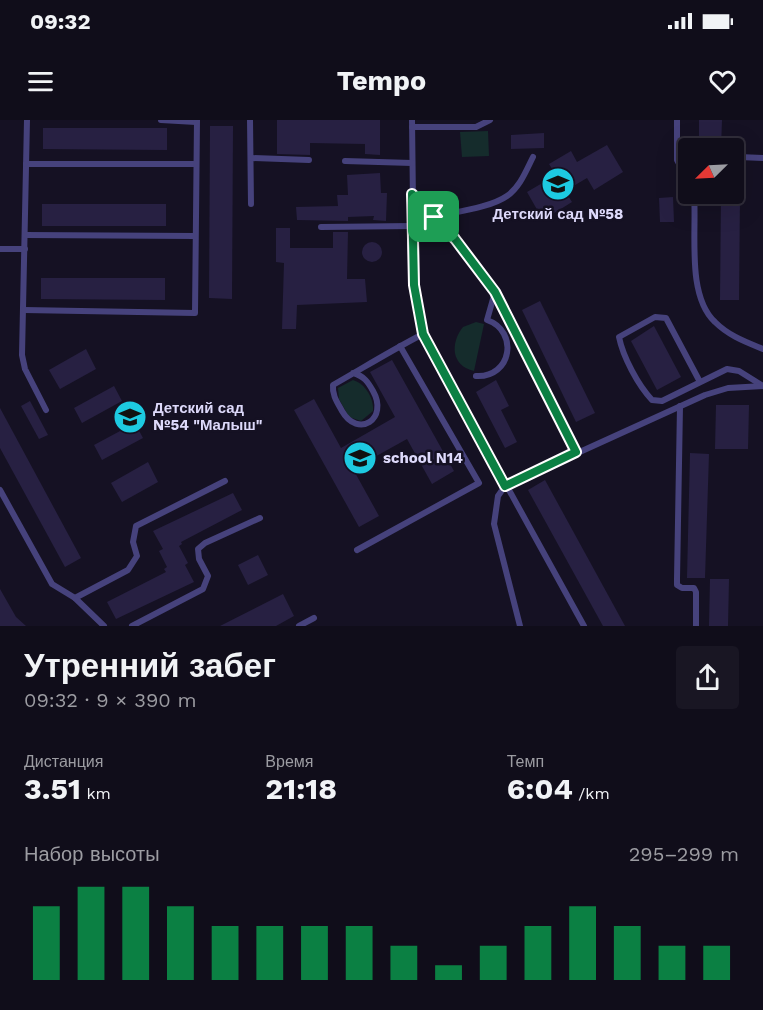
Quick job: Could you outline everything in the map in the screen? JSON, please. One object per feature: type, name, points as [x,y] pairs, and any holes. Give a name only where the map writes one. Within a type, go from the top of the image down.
[{"type":"lane","points":[[27,120],[23,362],[46,410]]},
{"type":"lane","points":[[24,310],[195,313],[196,121],[161,120]]},
{"type":"lane","points":[[250,120],[252,204]]},
{"type":"lane","points":[[490,120],[476,127],[412,123],[414,285],[423,334],[584,626]]},
{"type":"lane","points":[[677,120],[678,162]]},
{"type":"lane","points":[[434,217],[507,197],[520,183],[533,157]]},
{"type":"lane","points":[[744,157],[763,158]]},
{"type":"lane","points":[[251,158],[309,160]]},
{"type":"lane","points":[[345,161],[412,163]]},
{"type":"lane","points":[[26,164],[196,164]]},
{"type":"lane","points":[[412,194],[455,239],[495,292],[576,452]]},
{"type":"lane","points":[[694,204],[698,290],[702,306],[714,322],[732,336],[763,350]]},
{"type":"lane","points":[[321,227],[413,226]]},
{"type":"lane","points":[[25,235],[195,236]]},
{"type":"lane","points":[[0,249],[25,249]]},
{"type":"lane","points":[[476,376],[486,377],[501,367],[507,348],[506,338],[501,329],[495,323],[487,320],[495,292]]},
{"type":"lane","points":[[700,382],[666,318],[655,317],[619,337],[621,346],[645,393],[652,400],[662,401],[727,369],[739,371],[763,386]]},
{"type":"lane","points":[[353,373],[368,381],[378,400],[379,410],[373,420],[365,424],[354,425],[347,420],[334,397],[333,385],[353,373],[400,346],[423,334]]},
{"type":"lane","points":[[357,550],[479,483],[400,346]]},
{"type":"lane","points":[[520,626],[494,524],[498,496],[505,486],[680,406],[728,388],[763,386]]},
{"type":"lane","points":[[680,406],[677,585],[682,588],[694,588],[696,592],[696,626]]},
{"type":"lane","points":[[75,598],[128,570],[137,556],[133,542],[136,526],[225,481]]},
{"type":"lane","points":[[0,490],[52,584],[63,593],[75,598],[104,626]]},
{"type":"lane","points":[[132,626],[203,589],[208,576],[200,560],[198,549],[205,543],[260,518]]},
{"type":"lane","points":[[299,626],[314,618]]},
{"type":"green space","points":[[488,131],[489,156],[462,157],[460,132]]},
{"type":"green space","points":[[476,322],[484,324],[474,371],[466,368],[457,359],[455,347],[463,327]]},
{"type":"green space","points":[[353,380],[365,388],[372,402],[373,411],[361,421],[349,417],[339,399],[338,388]]},
{"type":"building","points":[[277,120],[380,120],[380,155],[365,154],[365,144],[310,143],[310,155],[277,154]]},
{"type":"building","points":[[699,120],[722,120],[721,138],[699,138]]},
{"type":"building","points":[[210,126],[233,126],[232,299],[209,298]]},
{"type":"building","points":[[43,128],[167,128],[167,150],[43,149]]},
{"type":"building","points":[[544,133],[544,148],[511,149],[511,135]]},
{"type":"building","name":"Детский сад №58","points":[[607,145],[623,172],[594,190],[587,178],[565,191],[572,202],[543,220],[527,192],[556,175],[549,164],[571,151],[577,162]]},
{"type":"building","points":[[380,173],[381,193],[387,193],[386,221],[373,220],[374,216],[348,217],[348,221],[297,220],[296,207],[338,206],[337,195],[348,195],[347,175]]},
{"type":"building","points":[[673,197],[674,222],[660,222],[659,198]]},
{"type":"building","points":[[42,204],[166,204],[166,226],[42,226]]},
{"type":"building","points":[[721,204],[740,204],[739,300],[720,300]]},
{"type":"building","points":[[276,228],[290,228],[290,248],[333,248],[333,232],[348,232],[347,279],[365,279],[367,302],[297,305],[296,329],[282,329],[284,263],[276,262]]},
{"type":"building","points":[[372,242],[379,245],[382,252],[379,259],[372,262],[365,259],[362,252],[365,245]]},
{"type":"building","points":[[41,278],[165,278],[165,300],[41,299]]},
{"type":"building","points":[[540,301],[595,413],[576,422],[522,310]]},
{"type":"building","points":[[654,326],[681,377],[657,390],[631,341]]},
{"type":"building","points":[[86,349],[96,369],[60,389],[49,370]]},
{"type":"building","points":[[392,360],[454,471],[432,484],[407,439],[353,469],[379,516],[359,527],[294,410],[314,399],[341,448],[395,417],[370,372]]},
{"type":"building","points":[[496,380],[509,406],[501,410],[517,442],[505,448],[476,392]]},
{"type":"building","points":[[114,386],[122,401],[82,423],[74,408]]},
{"type":"building","points":[[30,401],[48,435],[39,439],[21,406]]},
{"type":"building","points":[[716,405],[749,405],[748,449],[715,449]]},
{"type":"building","points":[[0,408],[81,558],[65,567],[0,448]]},
{"type":"building","points":[[135,423],[143,438],[102,460],[94,445]]},
{"type":"building","points":[[690,453],[709,454],[705,578],[687,578]]},
{"type":"building","points":[[148,462],[158,482],[122,502],[111,483]]},
{"type":"building","points":[[545,480],[625,626],[603,626],[528,490]]},
{"type":"building","points":[[233,493],[242,510],[181,542],[179,546],[194,582],[116,619],[107,602],[166,572],[164,569],[167,567],[159,551],[163,549],[153,531]]},
{"type":"building","points":[[258,555],[268,575],[248,585],[238,565]]},
{"type":"building","points":[[710,579],[729,579],[728,626],[709,626]]},
{"type":"building","points":[[0,589],[16,617],[26,626],[0,626]]},
{"type":"building","points":[[283,594],[294,616],[276,626],[220,626]]},
{"type":"place","name":"Детский сад №58","points":[[558,184]]},
{"type":"place","name":"Детский сад №54 \"Малыш\"","points":[[130,417]]},
{"type":"place","name":"school N14","points":[[360,458]]},
{"type":"route","points":[[412,194],[434,217],[455,239],[495,292],[576,452],[505,486],[423,334],[414,285],[412,194]]}]
